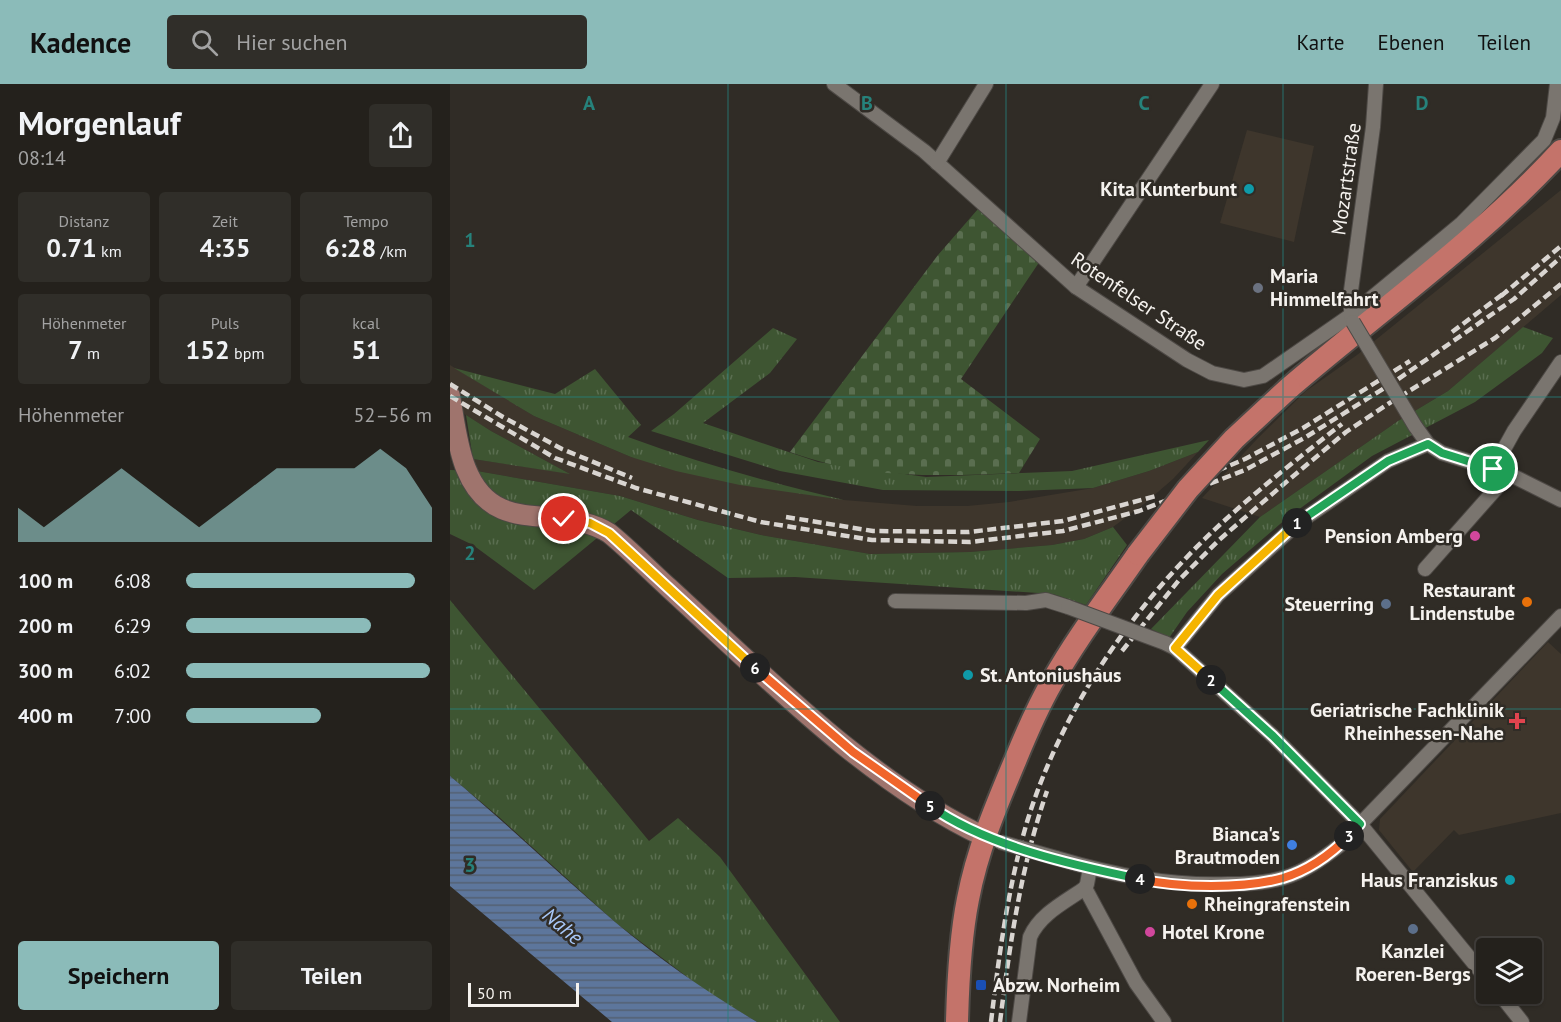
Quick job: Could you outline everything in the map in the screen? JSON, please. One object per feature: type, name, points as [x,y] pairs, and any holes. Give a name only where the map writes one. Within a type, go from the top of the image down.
[{"type":"main road","points":[[957,1022],[966,910],[978,858],[993,839],[1031,724],[1052,682],[1081,635],[1138,554],[1188,489],[1234,439],[1344,340],[1455,254],[1561,152]]},
{"type":"main road","points":[[450,396],[457,460],[480,492],[500,508],[522,515],[590,523],[609,533],[763,675],[853,752],[940,813],[993,839]]},
{"type":"street","name":"Rotenfelser Straße","points":[[834,84],[924,151],[1076,287],[1187,360],[1212,373],[1244,380],[1263,376],[1352,319],[1461,224],[1544,140],[1553,118],[1557,84]]},
{"type":"street","points":[[937,163],[986,84]]},
{"type":"street","points":[[1076,287],[1212,84]]},
{"type":"street","name":"Mozartstraße","points":[[1352,319],[1350,298],[1373,127],[1376,84]]},
{"type":"street","points":[[1352,319],[1428,444],[1442,453],[1509,474],[1561,500]]},
{"type":"street","points":[[1493,469],[1526,412],[1561,362]]},
{"type":"street","points":[[1170,645],[1218,595],[1298,523],[1388,461],[1428,444]]},
{"type":"street","points":[[1425,569],[1509,474]]},
{"type":"street","points":[[895,601],[1026,603],[1046,600],[1170,645],[1273,736],[1360,824],[1476,966]]},
{"type":"street","points":[[993,839],[1090,868],[1146,881],[1203,885],[1284,878],[1313,864],[1339,846],[1561,616]]},
{"type":"street","points":[[1019,1022],[1028,947],[1035,926],[1042,918],[1084,888],[1090,868]]},
{"type":"street","points":[[1084,888],[1136,982],[1164,1022]]},
{"type":"street","points":[[1508,1004],[1522,1022]]},
{"type":"shaded area","points":[[1247,130],[1314,146],[1294,242],[1220,223]]},
{"type":"shaded area","points":[[1561,190],[1561,295],[1448,391],[1398,421],[1260,517],[1202,498],[1306,391],[1357,355]]},
{"type":"shaded area","points":[[450,365],[534,416],[631,457],[844,500],[917,506],[967,506],[1009,502],[1093,488],[1149,471],[1198,452],[1173,479],[1144,504],[1113,527],[1084,539],[1052,545],[970,552],[870,554],[761,535],[698,520],[620,496],[477,471],[473,459],[568,473],[491,431],[450,405]]},
{"type":"shaded area","name":"Geriatrische Fachklinik Rheinhessen-Nahe","points":[[1548,642],[1561,654],[1561,813],[1459,835],[1454,830],[1413,872],[1379,830],[1380,819]]},
{"type":"green space","points":[[978,209],[1040,261],[961,379],[1040,439],[1019,473],[932,475],[875,472],[847,468],[790,452],[938,255]]},
{"type":"green space","points":[[1523,327],[1553,338],[1542,353],[1475,402],[1372,456],[1287,518],[1222,574],[1187,612],[1169,638],[1151,629],[1260,517],[1398,421],[1448,391]]},
{"type":"green space","points":[[773,328],[797,339],[770,373],[703,423],[818,462],[926,477],[1072,471],[1209,440],[1198,452],[1149,471],[1093,488],[1019,491],[883,490],[780,471],[651,431],[674,414]]},
{"type":"green space","points":[[454,368],[555,394],[595,369],[641,425],[628,437],[735,472],[844,500],[740,485],[676,471],[631,457],[534,416]]},
{"type":"green space","points":[[466,415],[491,431],[570,474],[473,459]]},
{"type":"green space","points":[[450,470],[477,471],[620,496],[698,520],[761,535],[870,554],[970,552],[1052,545],[1084,539],[1113,527],[1127,545],[1086,605],[1053,594],[795,577],[728,578],[631,510],[534,590],[473,545],[450,534]]},
{"type":"green space","points":[[450,600],[649,841],[678,818],[720,857],[840,1022],[757,1022],[707,992],[616,923],[450,776]]},
{"type":"water","name":"Nahe","points":[[450,776],[632,936],[684,975],[757,1022],[612,1022],[450,886]]},
{"type":"railway","points":[[1501,296],[1561,246]]},
{"type":"railway","points":[[450,396],[555,458],[636,488],[761,522],[872,540],[970,542],[1063,531],[1139,511],[1245,470],[1306,437],[1394,382],[1514,299],[1561,257]]},
{"type":"railway","points":[[1122,651],[1179,580],[1219,540],[1346,432],[1495,338],[1561,284]]},
{"type":"railway","points":[[1452,332],[1507,291]]},
{"type":"railway","points":[[1193,481],[1245,459],[1303,428],[1410,361]]},
{"type":"railway","points":[[450,384],[503,417],[562,449],[632,478]]},
{"type":"railway","points":[[991,1022],[1009,896],[1020,847],[1041,781],[1079,702],[1127,629],[1183,562],[1244,503],[1342,424]]},
{"type":"railway","points":[[786,517],[873,531],[969,532],[1063,521],[1156,496]]},
{"type":"railway","points":[[1000,1022],[1012,934],[1023,876],[1047,791]]},
{"type":"place","name":"Kita Kunterbunt","points":[[1249,189]]},
{"type":"place","name":"Maria Himmelfahrt","points":[[1258,288]]},
{"type":"place","name":"Pension Amberg","points":[[1475,536]]},
{"type":"place","name":"Restaurant Lindenstube","points":[[1527,602]]},
{"type":"place","name":"Steuerring","points":[[1386,604]]},
{"type":"place","name":"St. Antoniushaus","points":[[968,675]]},
{"type":"place","name":"Geriatrische Fachklinik Rheinhessen-Nahe","points":[[1517,721]]},
{"type":"place","name":"Bianca's Brautmoden","points":[[1292,845]]},
{"type":"place","name":"Haus Franziskus","points":[[1510,880]]},
{"type":"place","name":"Rheingrafenstein","points":[[1192,904]]},
{"type":"place","name":"Kanzlei Roeren-Bergs","points":[[1413,929]]},
{"type":"place","name":"Hotel Krone","points":[[1150,932]]},
{"type":"place","name":"Abzw. Norheim","points":[[981,985]]},
{"type":"route","points":[[564,519],[590,523],[609,533],[763,675],[853,752],[955,823],[1000,842],[1090,868],[1146,881],[1203,885],[1243,884],[1284,878],[1298,872],[1327,856],[1360,824],[1273,736],[1175,648],[1218,595],[1298,523],[1388,461],[1428,444],[1442,453],[1493,469]]}]
